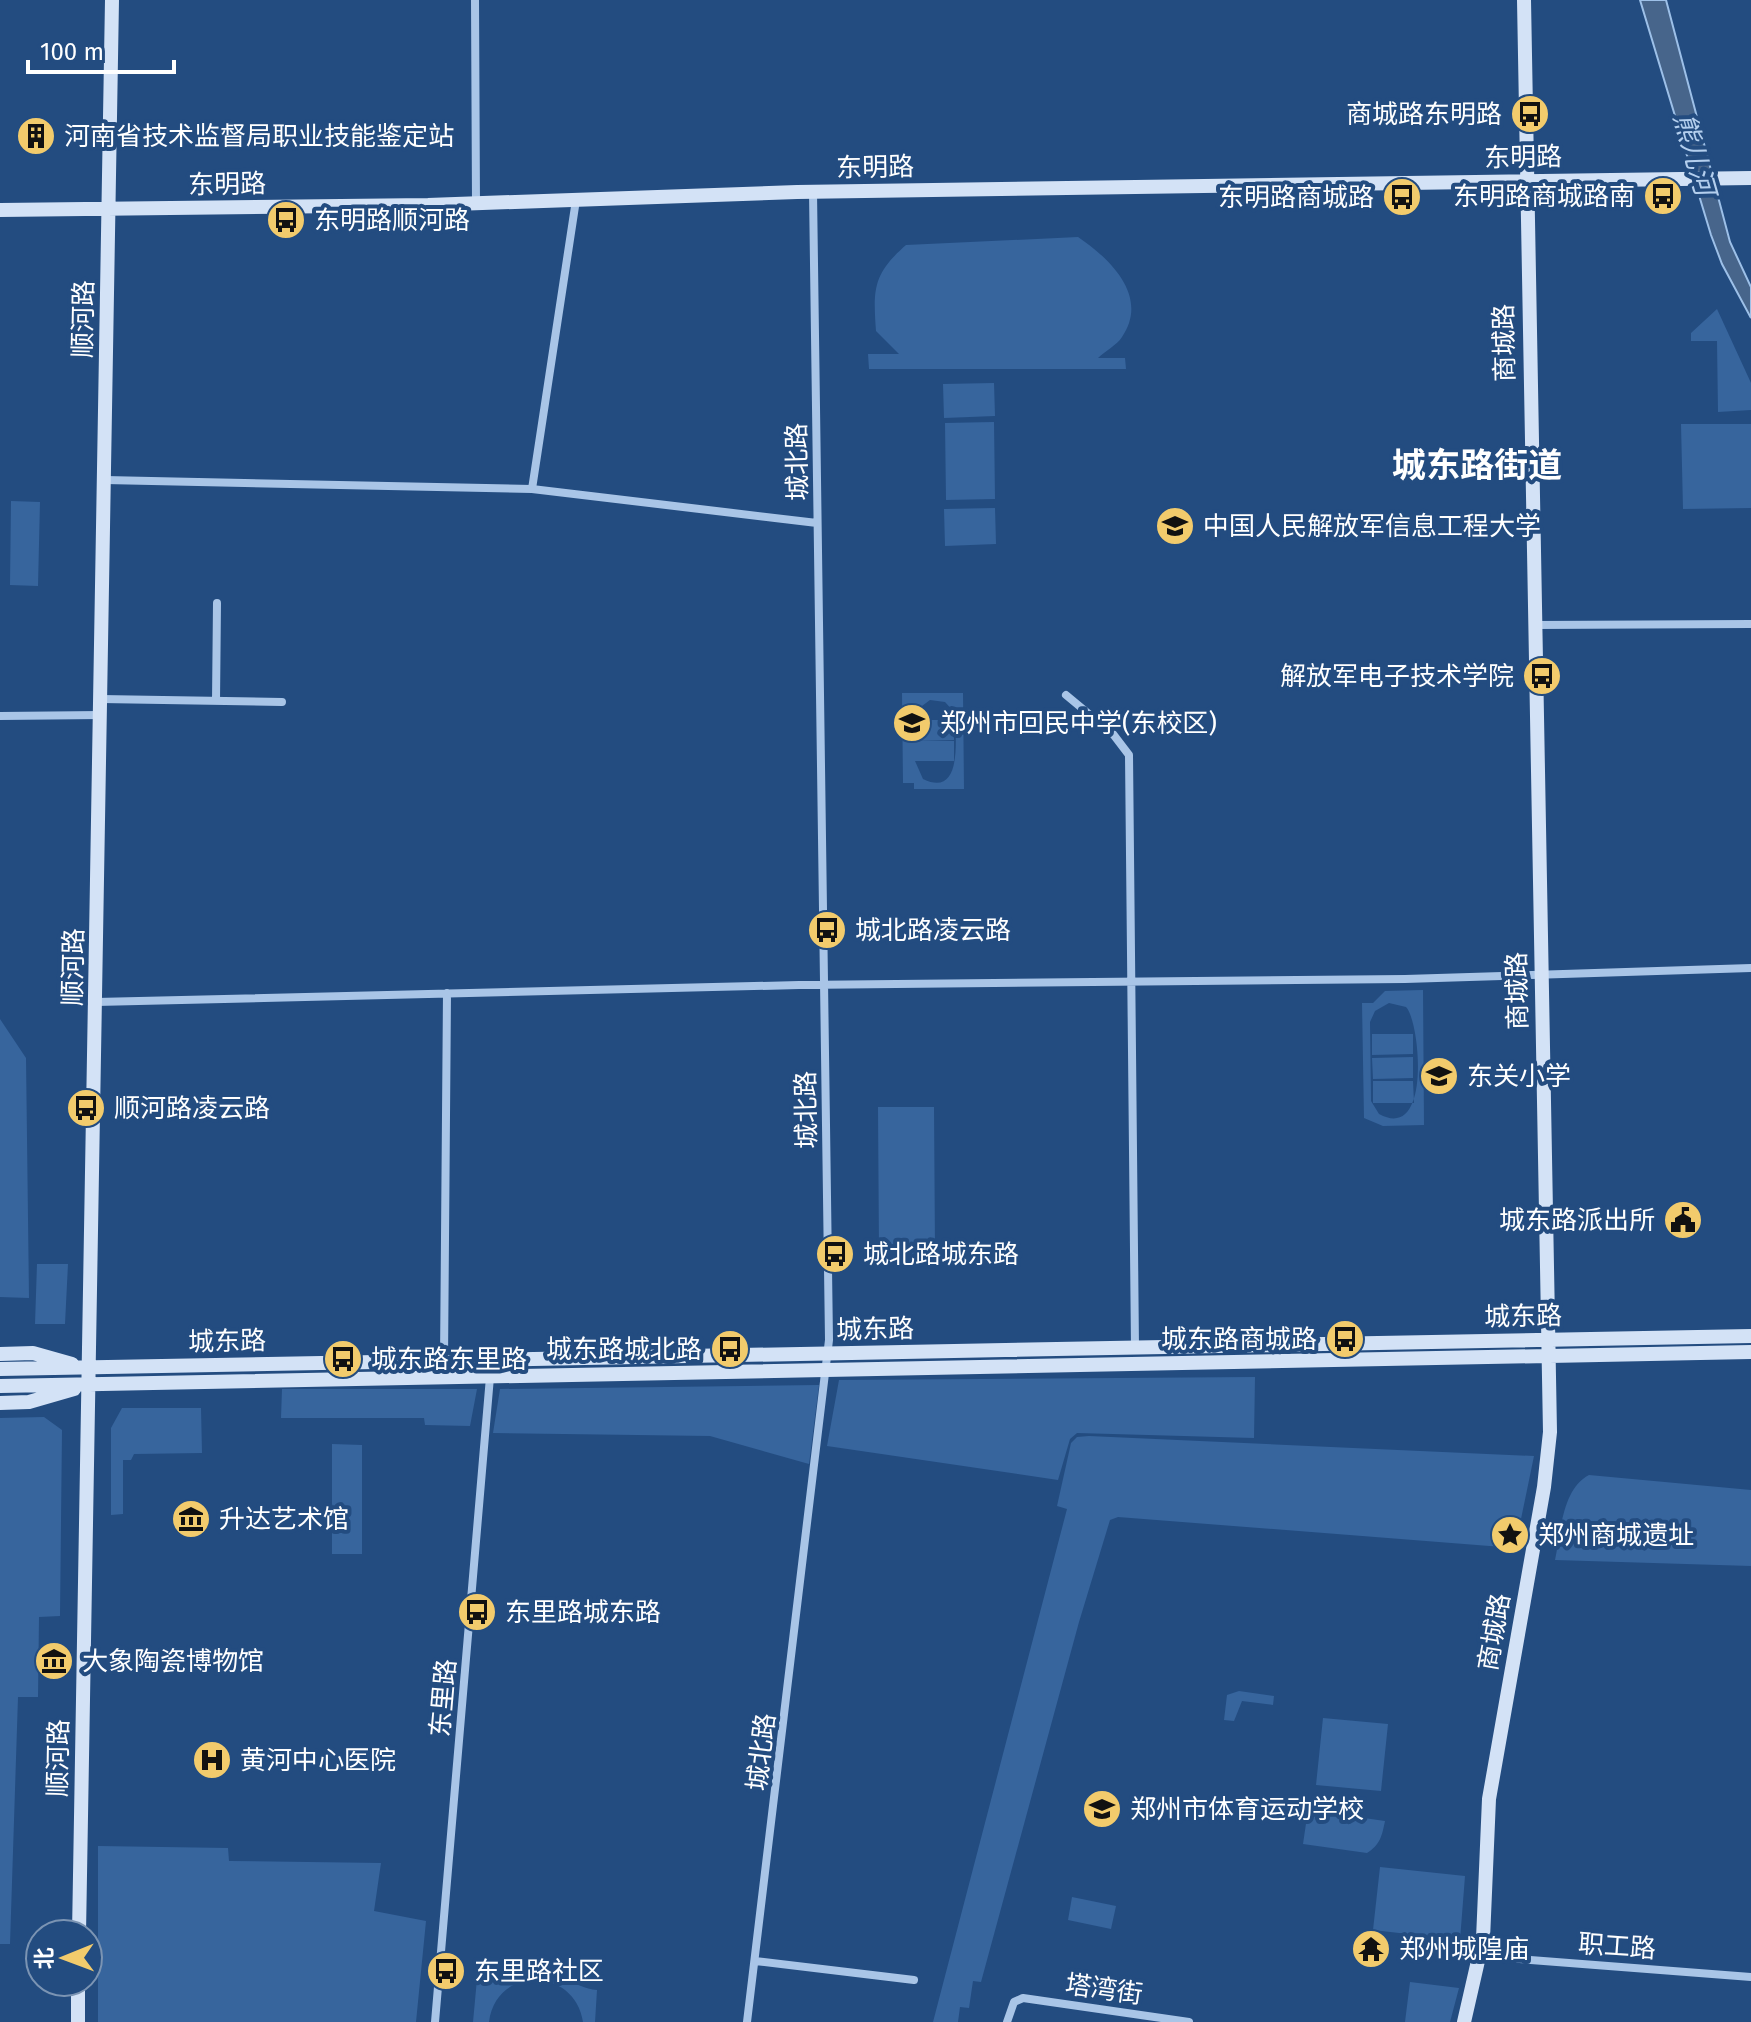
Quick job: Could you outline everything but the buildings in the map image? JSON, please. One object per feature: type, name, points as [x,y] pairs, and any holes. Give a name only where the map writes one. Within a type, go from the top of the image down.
[{"type":"street","name":"顺河路","points":[[79,1918],[112,0]]},
{"type":"street","points":[[475,0],[476,204]]},
{"type":"street","name":"商城路","points":[[1464,2022],[1486,1918],[1489,1799],[1546,1477],[1550,1432],[1524,0]]},
{"type":"street","name":"东明路","points":[[0,210],[476,204],[813,192],[1751,178]]},
{"type":"street","name":"城北路","points":[[747,2022],[828,1354],[813,192]]},
{"type":"street","points":[[532,489],[576,200]]},
{"type":"street","points":[[105,480],[532,489],[817,523]]},
{"type":"street","points":[[216,701],[217,603]]},
{"type":"street","points":[[1533,625],[1751,624]]},
{"type":"street","points":[[1066,695],[1113,734],[1129,755],[1135,1348]]},
{"type":"street","points":[[101,699],[282,702]]},
{"type":"street","points":[[0,716],[101,715]]},
{"type":"street","points":[[96,1002],[1751,968]]},
{"type":"street","points":[[444,1361],[447,993]]},
{"type":"street","name":"城东路","points":[[0,1369],[1751,1336]]},
{"type":"street","name":"城东路","points":[[0,1386],[1751,1352]]},
{"type":"street","points":[[0,1354],[33,1353],[89,1368]]},
{"type":"street","name":"东里路","points":[[435,2022],[490,1377]]},
{"type":"street","points":[[0,1403],[29,1402],[89,1384]]},
{"type":"street","name":"职工路","points":[[1480,1956],[1751,1977]]},
{"type":"street","points":[[755,1961],[914,1980]]},
{"type":"street","points":[[78,1998],[78,2022]]},
{"type":"street","name":"塔湾街","points":[[1007,2022],[1014,2002],[1023,1998],[1189,2022]]},
{"type":"shaded area","points":[[1078,237],[1113,267],[1129,293],[1129,322],[1120,340],[1098,358],[1125,358],[1126,369],[869,369],[868,354],[899,354],[876,331],[875,293],[881,274],[906,245]]},
{"type":"shaded area","points":[[1717,309],[1751,383],[1751,410],[1718,412],[1717,341],[1691,341],[1691,333]]},
{"type":"shaded area","points":[[994,383],[995,416],[944,418],[943,384]]},
{"type":"shaded area","points":[[994,422],[995,499],[946,500],[945,423]]},
{"type":"shaded area","points":[[1681,424],[1751,424],[1751,508],[1683,509]]},
{"type":"shaded area","points":[[11,501],[40,502],[38,586],[10,585]]},
{"type":"shaded area","points":[[995,508],[996,544],[945,546],[944,509]]},
{"type":"shaded area","points":[[902,693],[963,693],[964,789],[914,789],[914,783],[903,783]],"holes":[[[930,700],[945,702],[955,713],[956,749],[954,762],[951,773],[945,780],[936,783],[923,779],[915,761],[954,761],[954,741],[915,740],[954,740],[954,720],[915,720],[918,709]]]},
{"type":"shaded area","points":[[1423,990],[1424,1125],[1383,1126],[1364,1118],[1362,1003],[1373,1003],[1385,991]],"holes":[[[1389,1003],[1406,1007],[1415,1034],[1418,1077],[1415,1097],[1408,1111],[1396,1118],[1379,1114],[1371,1101],[1370,1022],[1375,1011]]]},
{"type":"shaded area","points":[[0,1019],[26,1058],[29,1298],[0,1297]]},
{"type":"shaded area","points":[[1372,1034],[1413,1034],[1413,1054],[1372,1055]]},
{"type":"shaded area","points":[[1413,1057],[1413,1078],[1373,1079],[1372,1058]]},
{"type":"shaded area","points":[[1373,1081],[1413,1081],[1414,1103],[1373,1103]]},
{"type":"shaded area","points":[[878,1107],[934,1107],[935,1251],[929,1260],[902,1260],[902,1251],[879,1252]]},
{"type":"shaded area","points":[[37,1264],[68,1264],[65,1324],[35,1324]]},
{"type":"shaded area","points":[[1255,1377],[1254,1438],[1077,1433],[1070,1439],[1058,1480],[827,1446],[839,1380]]},
{"type":"shaded area","points":[[819,1385],[809,1464],[710,1436],[493,1433],[500,1389]]},
{"type":"shaded area","points":[[282,1389],[477,1389],[470,1426],[425,1425],[424,1418],[281,1418]]},
{"type":"shaded area","points":[[122,1408],[201,1408],[202,1453],[134,1454],[131,1460],[123,1460],[123,1514],[111,1515],[111,1428]]},
{"type":"shaded area","points":[[44,1417],[62,1430],[60,1616],[39,1617],[38,1697],[18,1697],[10,1944],[0,1944],[0,1418]]},
{"type":"shaded area","points":[[1077,1437],[1534,1456],[1515,1548],[1118,1517],[1110,1520],[1079,1622],[981,1982],[973,1981],[969,2008],[960,2007],[958,2022],[933,2022],[1067,1509],[1057,1506],[1071,1443]]},
{"type":"shaded area","points":[[332,1444],[362,1445],[362,1554],[332,1554]]},
{"type":"shaded area","points":[[1589,1475],[1751,1490],[1751,1566],[1555,1560],[1568,1501],[1573,1490]]},
{"type":"shaded area","points":[[1239,1691],[1274,1696],[1273,1705],[1242,1701],[1234,1721],[1224,1720],[1227,1695]]},
{"type":"shaded area","points":[[1323,1718],[1388,1724],[1381,1791],[1316,1785]]},
{"type":"shaded area","points":[[1308,1810],[1385,1821],[1380,1840],[1367,1853],[1303,1844]]},
{"type":"shaded area","points":[[98,1846],[228,1848],[229,1861],[381,1863],[374,1911],[426,1921],[416,2022],[98,2022],[98,1998],[104,1998],[104,1918],[98,1918]]},
{"type":"shaded area","points":[[1380,1867],[1465,1876],[1460,1940],[1373,1930]]},
{"type":"shaded area","points":[[1072,1897],[1116,1906],[1111,1929],[1068,1920]]},
{"type":"shaded area","points":[[529,1968],[597,1990],[595,2022],[583,2022],[577,2004],[566,1991],[552,1983],[536,1980],[520,1982],[506,1990],[495,2003],[489,2022],[473,2022],[477,1979]]},
{"type":"shaded area","points":[[1410,1982],[1459,1988],[1450,2022],[1405,2022]]},
{"type":"water","name":"熊儿河","points":[[1640,0],[1666,0],[1730,242],[1751,287],[1751,318],[1722,264],[1711,235]]},
{"type":"place","name":"商城路东明路","points":[[1530,114]]},
{"type":"place","name":"河南省技术监督局职业技能鉴定站","points":[[36,136]]},
{"type":"place","name":"东明路商城路南","points":[[1663,196]]},
{"type":"place","name":"东明路商城路","points":[[1402,197]]},
{"type":"place","name":"东明路顺河路","points":[[286,220]]},
{"type":"place","name":"中国人民解放军信息工程大学","points":[[1175,526]]},
{"type":"place","name":"解放军电子技术学院","points":[[1542,676]]},
{"type":"place","name":"郑州市回民中学(东校区)","points":[[912,723]]},
{"type":"place","name":"城北路凌云路","points":[[827,930]]},
{"type":"place","name":"东关小学","points":[[1439,1076]]},
{"type":"place","name":"顺河路凌云路","points":[[86,1108]]},
{"type":"place","name":"城东路派出所","points":[[1683,1220]]},
{"type":"place","name":"城北路城东路","points":[[835,1254]]},
{"type":"place","name":"城东路商城路","points":[[1345,1339]]},
{"type":"place","name":"城东路城北路","points":[[730,1349]]},
{"type":"place","name":"城东路东里路","points":[[343,1359]]},
{"type":"place","name":"升达艺术馆","points":[[191,1519]]},
{"type":"place","name":"郑州商城遗址","points":[[1510,1535]]},
{"type":"place","name":"东里路城东路","points":[[477,1612]]},
{"type":"place","name":"大象陶瓷博物馆","points":[[54,1661]]},
{"type":"place","name":"黄河中心医院","points":[[212,1760]]},
{"type":"place","name":"郑州市体育运动学校","points":[[1102,1809]]},
{"type":"place","name":"郑州城隍庙","points":[[1371,1949]]},
{"type":"place","name":"东里路社区","points":[[446,1971]]},
{"type":"district","name":"城东路街道","points":[[1477,465]]}]
